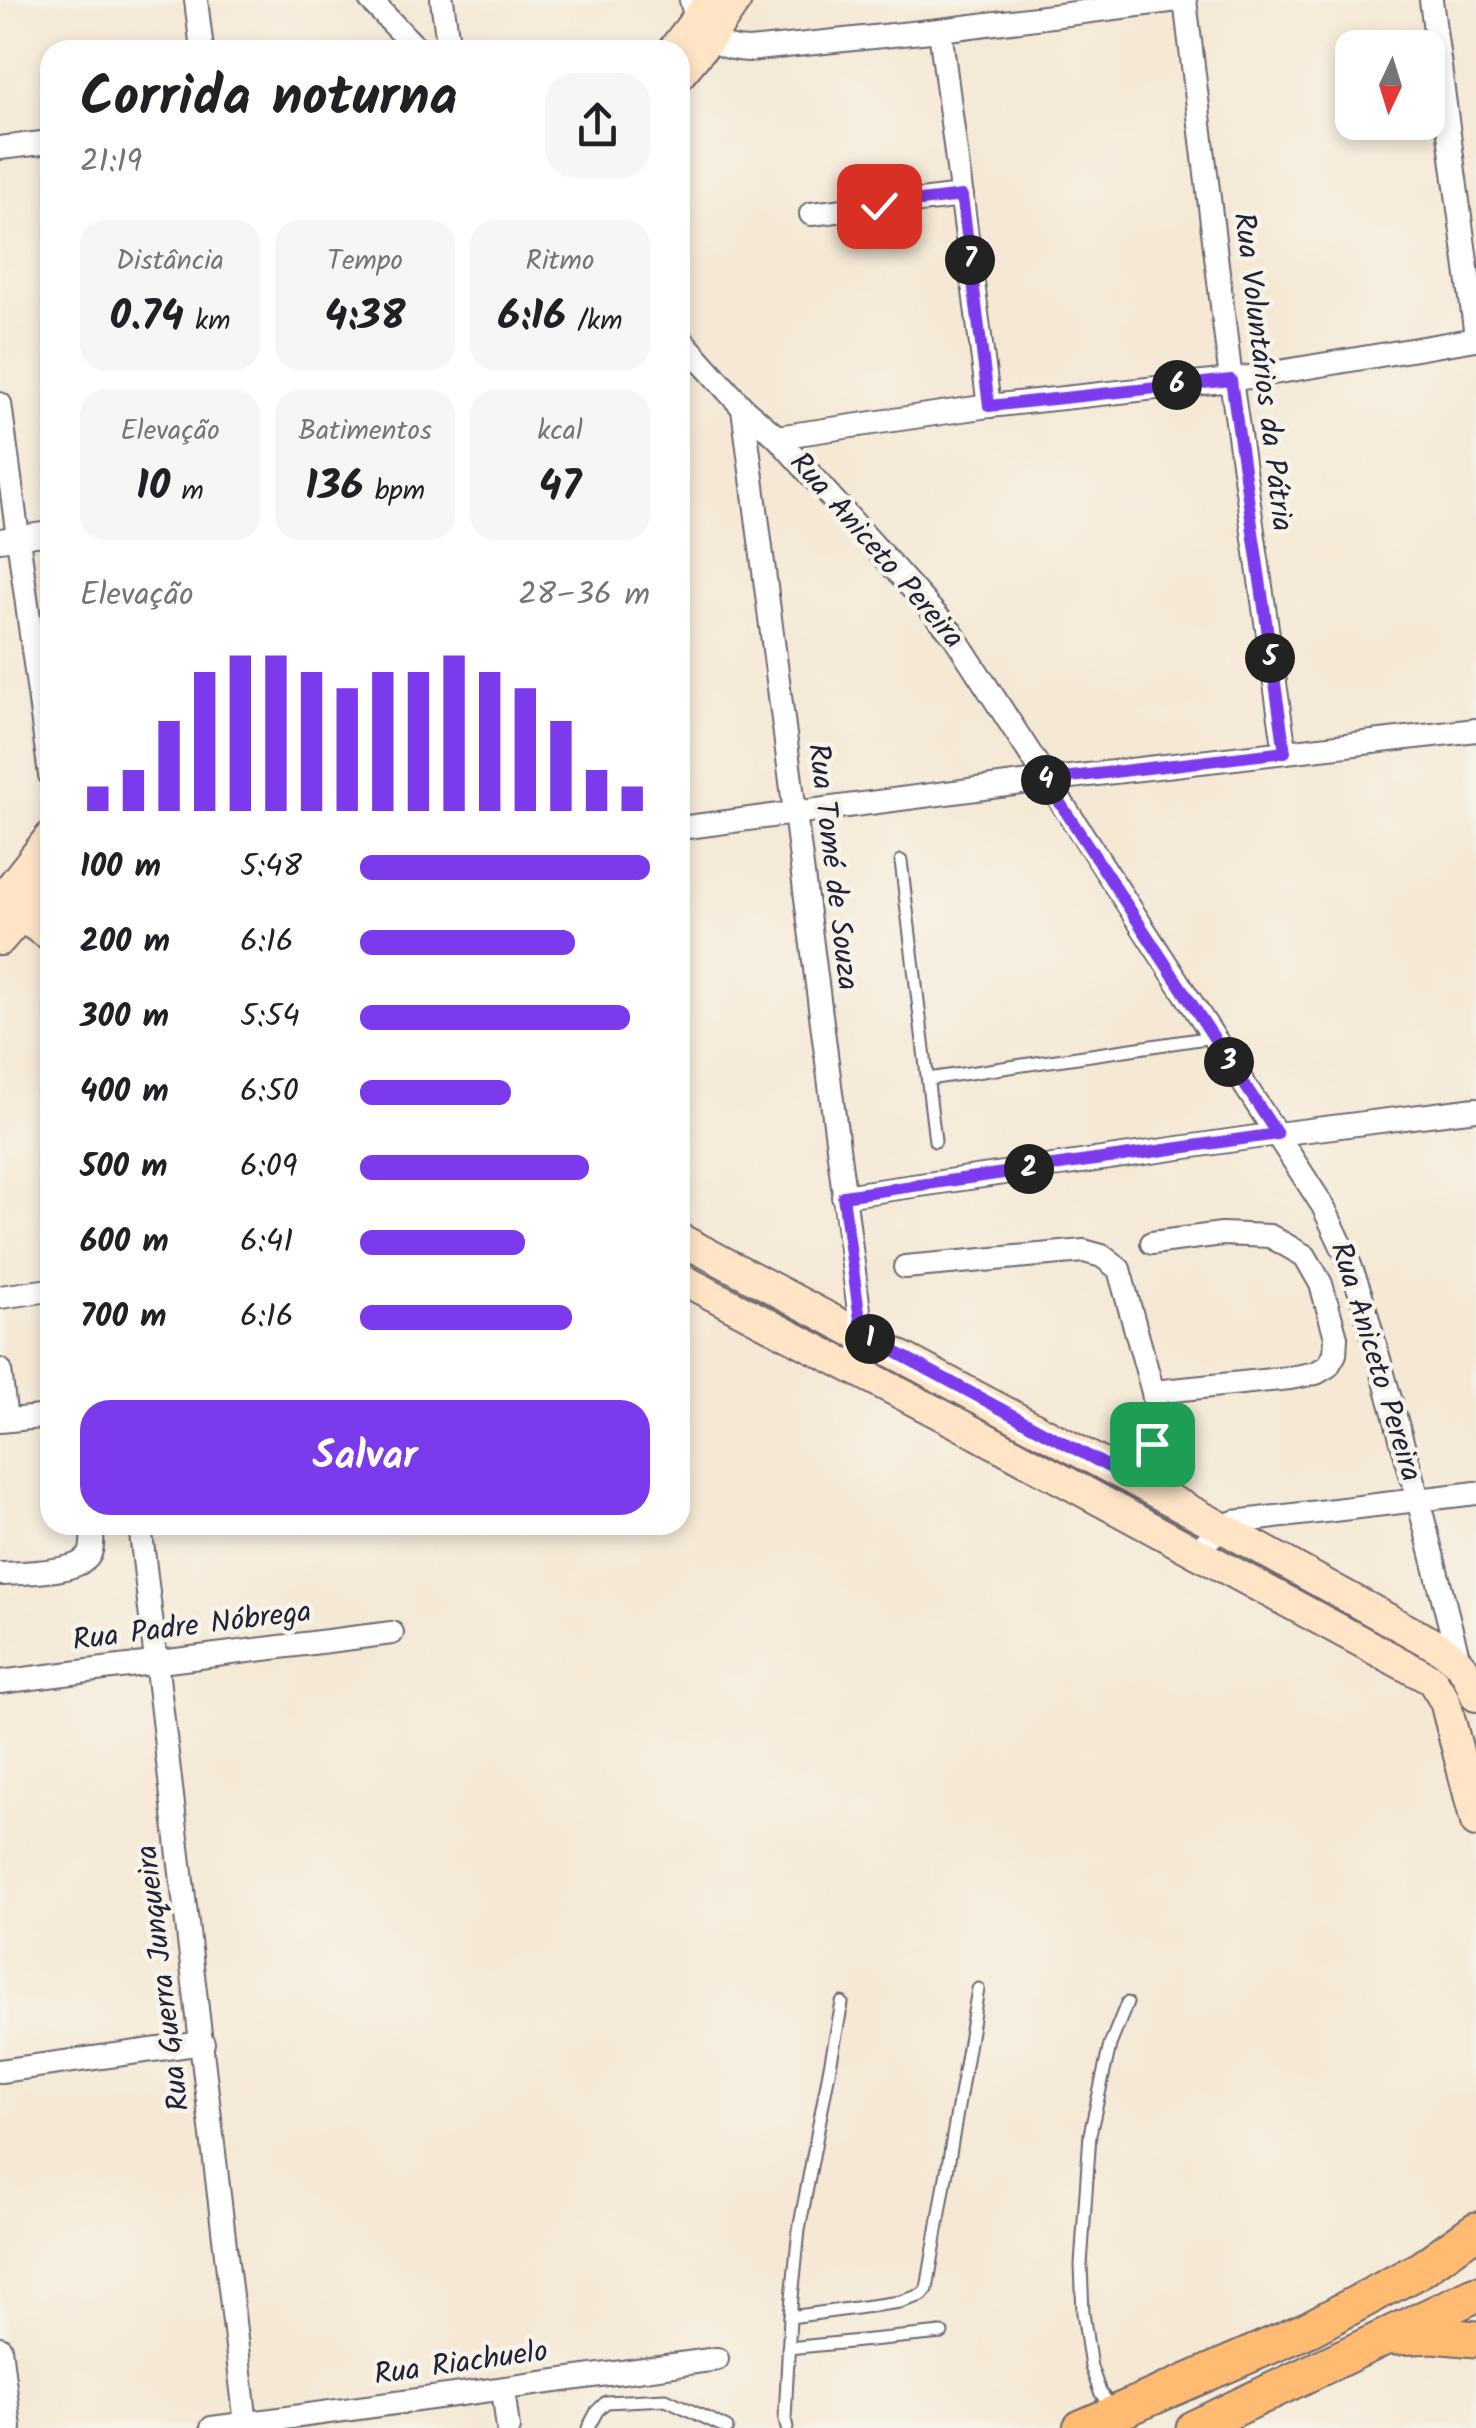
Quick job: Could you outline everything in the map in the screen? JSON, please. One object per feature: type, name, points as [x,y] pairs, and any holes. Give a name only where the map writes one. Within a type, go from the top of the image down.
[{"type":"main road","points":[[1082,2428],[1117,2421],[1309,2330],[1421,2269],[1476,2230]]},
{"type":"main road","points":[[1194,2428],[1476,2294]]},
{"type":"main road","points":[[1379,2338],[1433,2335],[1476,2339]]},
{"type":"street","points":[[196,0],[201,40]]},
{"type":"street","points":[[370,0],[408,40]]},
{"type":"street","points":[[442,0],[447,40]]},
{"type":"street","points":[[681,40],[702,15],[736,0]]},
{"type":"street","points":[[702,15],[733,50],[749,50],[1182,0]]},
{"type":"street","name":"Rua Voluntários da Pátria","points":[[1182,0],[1231,380],[1285,752]]},
{"type":"street","points":[[777,437],[989,406],[1231,380],[1476,338],[1431,0]]},
{"type":"street","points":[[690,47],[702,15]]},
{"type":"street","points":[[940,30],[989,406]]},
{"type":"street","points":[[0,148],[40,143]]},
{"type":"street","points":[[811,214],[962,196]]},
{"type":"street","name":"Rua Aniceto Pereira","points":[[690,349],[743,408],[777,437],[952,633],[1323,1206],[1360,1294],[1459,1662],[1476,1696]]},
{"type":"street","points":[[0,404],[9,539],[40,718]]},
{"type":"street","name":"Rua Tomé de Souza","points":[[743,408],[862,1334],[858,1371]]},
{"type":"street","points":[[9,539],[40,534]]},
{"type":"street","points":[[690,827],[1476,730]]},
{"type":"street","points":[[40,861],[22,903],[40,923]]},
{"type":"street","points":[[843,1196],[1277,1134],[1476,1110]]},
{"type":"street","points":[[1152,1243],[1222,1234],[1270,1236],[1305,1256],[1321,1284],[1336,1337],[1336,1354],[1328,1366],[1316,1373],[1153,1392]]},
{"type":"street","points":[[690,1244],[1221,1527],[1459,1662]]},
{"type":"street","points":[[905,1267],[1084,1251],[1102,1256],[1118,1270],[1153,1392],[1156,1416],[1152,1444],[1131,1479]]},
{"type":"street","points":[[690,1283],[1432,1680],[1445,1701],[1474,1806]]},
{"type":"street","points":[[0,1297],[40,1291]]},
{"type":"street","points":[[0,1370],[3,1421],[40,1417]]},
{"type":"street","points":[[1196,1552],[1221,1527],[1234,1522],[1476,1492]]},
{"type":"street","points":[[0,1574],[73,1566],[88,1558],[92,1535]]},
{"type":"street","name":"Rua Guerra Junqueira","points":[[141,1535],[246,2424]]},
{"type":"street","name":"Rua Padre Nóbrega","points":[[0,1682],[392,1633]]},
{"type":"street","points":[[0,2071],[203,2042]]},
{"type":"street","points":[[0,2348],[10,2428]]},
{"type":"street","name":"Rua Riachuelo","points":[[212,2428],[717,2359]]},
{"type":"street","points":[[503,2389],[508,2428]]},
{"type":"lane","points":[[901,860],[935,1141]]},
{"type":"lane","points":[[928,1080],[1212,1037]]},
{"type":"lane","points":[[790,2317],[900,2302],[922,2295],[927,2289],[978,1989]]},
{"type":"lane","points":[[786,2428],[790,2317],[799,2230],[842,2002]]},
{"type":"lane","points":[[1117,2421],[1091,2366],[1082,2312],[1080,2265],[1090,2134],[1105,2064],[1127,2003]]},
{"type":"lane","points":[[788,2348],[942,2332]]},
{"type":"lane","points":[[588,2428],[606,2402],[666,2399],[727,2428]]},
{"type":"route","points":[[879,206],[962,196],[989,406],[1231,380],[1285,752],[1045,780],[1277,1134],[843,1196],[862,1334],[1131,1479],[1152,1444]]}]
